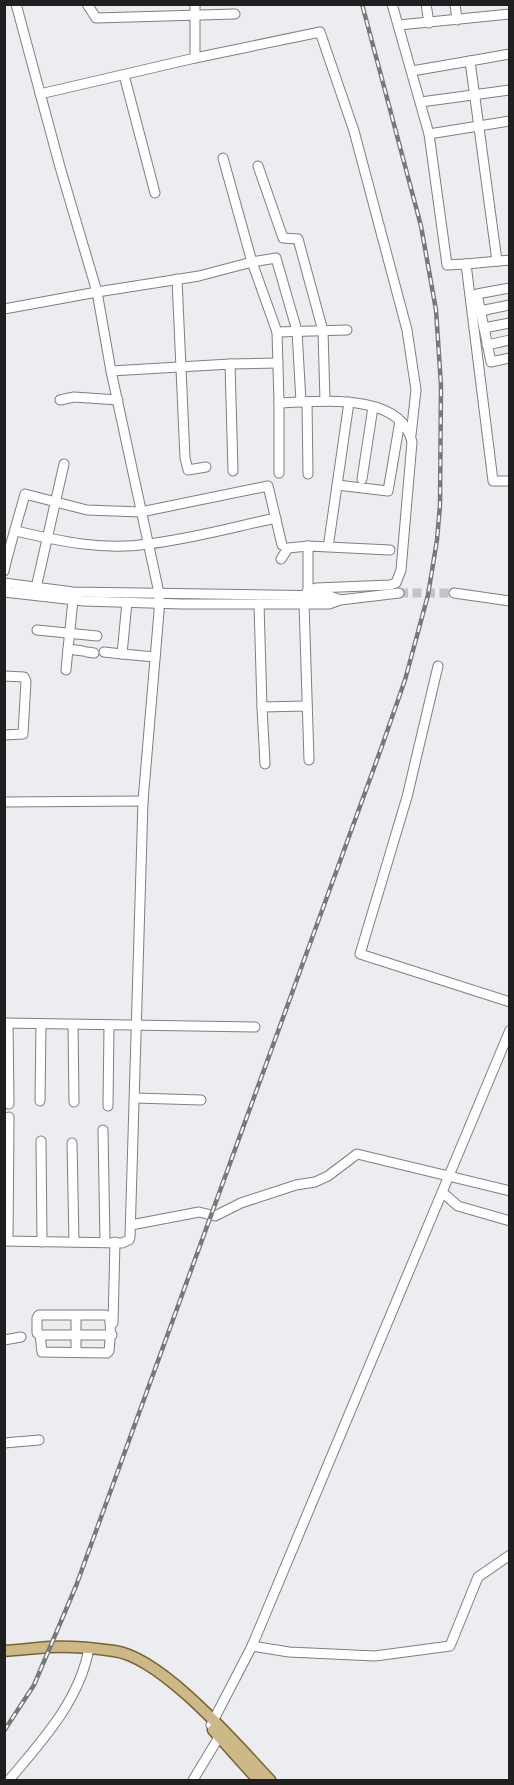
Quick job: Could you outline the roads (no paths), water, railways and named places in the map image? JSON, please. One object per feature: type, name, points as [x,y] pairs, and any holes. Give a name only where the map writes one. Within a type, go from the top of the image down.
[{"type":"main road","points":[[4,1651],[51,1647],[89,1648],[110,1651],[145,1666],[162,1678],[212,1724],[258,1780]]},
{"type":"main road","points":[[222,1735],[270,1780]]},
{"type":"street","points":[[9,1117],[6,1241],[126,1242],[129,1240],[143,801],[159,598],[111,371],[97,292],[16,4]]},
{"type":"street","points":[[87,4],[96,18],[195,17],[235,14]]},
{"type":"street","points":[[195,4],[195,58]]},
{"type":"street","points":[[392,4],[429,135],[447,265],[510,260]]},
{"type":"street","points":[[426,4],[429,23]]},
{"type":"street","points":[[454,4],[457,20]]},
{"type":"street","points":[[399,25],[510,14]]},
{"type":"street","points":[[4,583],[73,592],[259,604],[390,585],[396,583],[401,570],[412,450],[411,435],[416,390],[407,330],[354,131],[320,32],[40,94]]},
{"type":"street","points":[[412,71],[510,54]]},
{"type":"street","points":[[470,61],[497,261]]},
{"type":"street","points":[[124,75],[154,194]]},
{"type":"street","points":[[421,102],[510,90]]},
{"type":"street","points":[[429,135],[510,121]]},
{"type":"street","points":[[223,158],[252,262],[277,332],[279,473]]},
{"type":"street","points":[[258,166],[283,238],[298,239],[323,331],[325,401]]},
{"type":"street","points":[[4,309],[199,276],[276,258],[297,331],[308,474]]},
{"type":"street","points":[[466,264],[493,481],[510,481]]},
{"type":"street","points":[[177,279],[185,458],[188,470],[206,467]]},
{"type":"street","points":[[510,288],[477,294],[491,362],[510,358]]},
{"type":"street","points":[[480,311],[510,305]]},
{"type":"street","points":[[483,328],[510,323]]},
{"type":"street","points":[[277,332],[347,330]]},
{"type":"street","points":[[487,345],[510,340]]},
{"type":"street","points":[[111,371],[278,363]]},
{"type":"street","points":[[230,364],[233,471]]},
{"type":"street","points":[[60,400],[74,398],[118,400]]},
{"type":"street","points":[[279,403],[349,402],[373,407],[389,411],[411,435]]},
{"type":"street","points":[[329,541],[349,402]]},
{"type":"street","points":[[362,479],[373,407]]},
{"type":"street","points":[[388,491],[400,421]]},
{"type":"street","points":[[36,588],[64,464]]},
{"type":"street","points":[[337,485],[407,495]]},
{"type":"street","points":[[4,571],[11,538],[16,531],[25,494],[87,510],[141,512],[267,486],[282,545]]},
{"type":"street","points":[[16,531],[95,546],[147,545],[276,518]]},
{"type":"street","points":[[308,546],[305,597],[309,760]]},
{"type":"street","points":[[281,559],[288,548],[308,546],[390,550]]},
{"type":"street","points":[[4,592],[73,600],[127,602],[159,598],[330,596],[340,600],[399,594]]},
{"type":"street","points":[[454,594],[510,601]]},
{"type":"street","points":[[66,670],[73,600]]},
{"type":"street","points":[[122,654],[127,602]]},
{"type":"street","points":[[259,604],[264,764]]},
{"type":"street","points":[[37,630],[97,636]]},
{"type":"street","points":[[68,649],[155,657]]},
{"type":"street","points":[[438,666],[407,797],[360,954],[510,1002]]},
{"type":"street","points":[[4,676],[24,677],[26,681],[23,734],[4,735]]},
{"type":"street","points":[[262,707],[307,706]]},
{"type":"street","points":[[4,802],[143,801]]},
{"type":"street","points":[[9,1104],[6,1023],[255,1027]]},
{"type":"street","points":[[40,1101],[41,1024]]},
{"type":"street","points":[[73,1024],[74,1102]]},
{"type":"street","points":[[108,1106],[109,1026]]},
{"type":"street","points":[[212,1724],[252,1646],[510,1030]]},
{"type":"street","points":[[135,1098],[201,1100]]},
{"type":"street","points":[[103,1130],[110,1242],[112,1353]]},
{"type":"street","points":[[40,1141],[42,1242]]},
{"type":"street","points":[[72,1143],[74,1242]]},
{"type":"street","points":[[131,1225],[199,1212],[215,1216],[241,1203],[297,1185],[315,1182],[328,1176],[357,1154],[510,1191]]},
{"type":"street","points":[[443,1193],[458,1206],[510,1221]]},
{"type":"street","points":[[39,1315],[109,1316],[111,1335],[107,1353],[42,1352],[40,1335],[37,1333],[36,1326],[39,1315]]},
{"type":"street","points":[[76,1316],[76,1352]]},
{"type":"street","points":[[40,1335],[111,1335]]},
{"type":"street","points":[[4,1340],[21,1337]]},
{"type":"street","points":[[4,1443],[39,1440]]},
{"type":"street","points":[[252,1646],[289,1652],[375,1656],[450,1646],[478,1578],[510,1555]]},
{"type":"street","points":[[9,1780],[49,1732],[74,1694],[86,1668],[89,1648]]},
{"type":"street","points":[[194,1780],[222,1735]]},
{"type":"tunnel","points":[[399,593],[454,593]]},
{"type":"railway","points":[[4,1731],[34,1685],[76,1586],[382,746],[405,680],[428,595],[440,505],[441,386],[436,310],[421,226],[362,4]]}]
